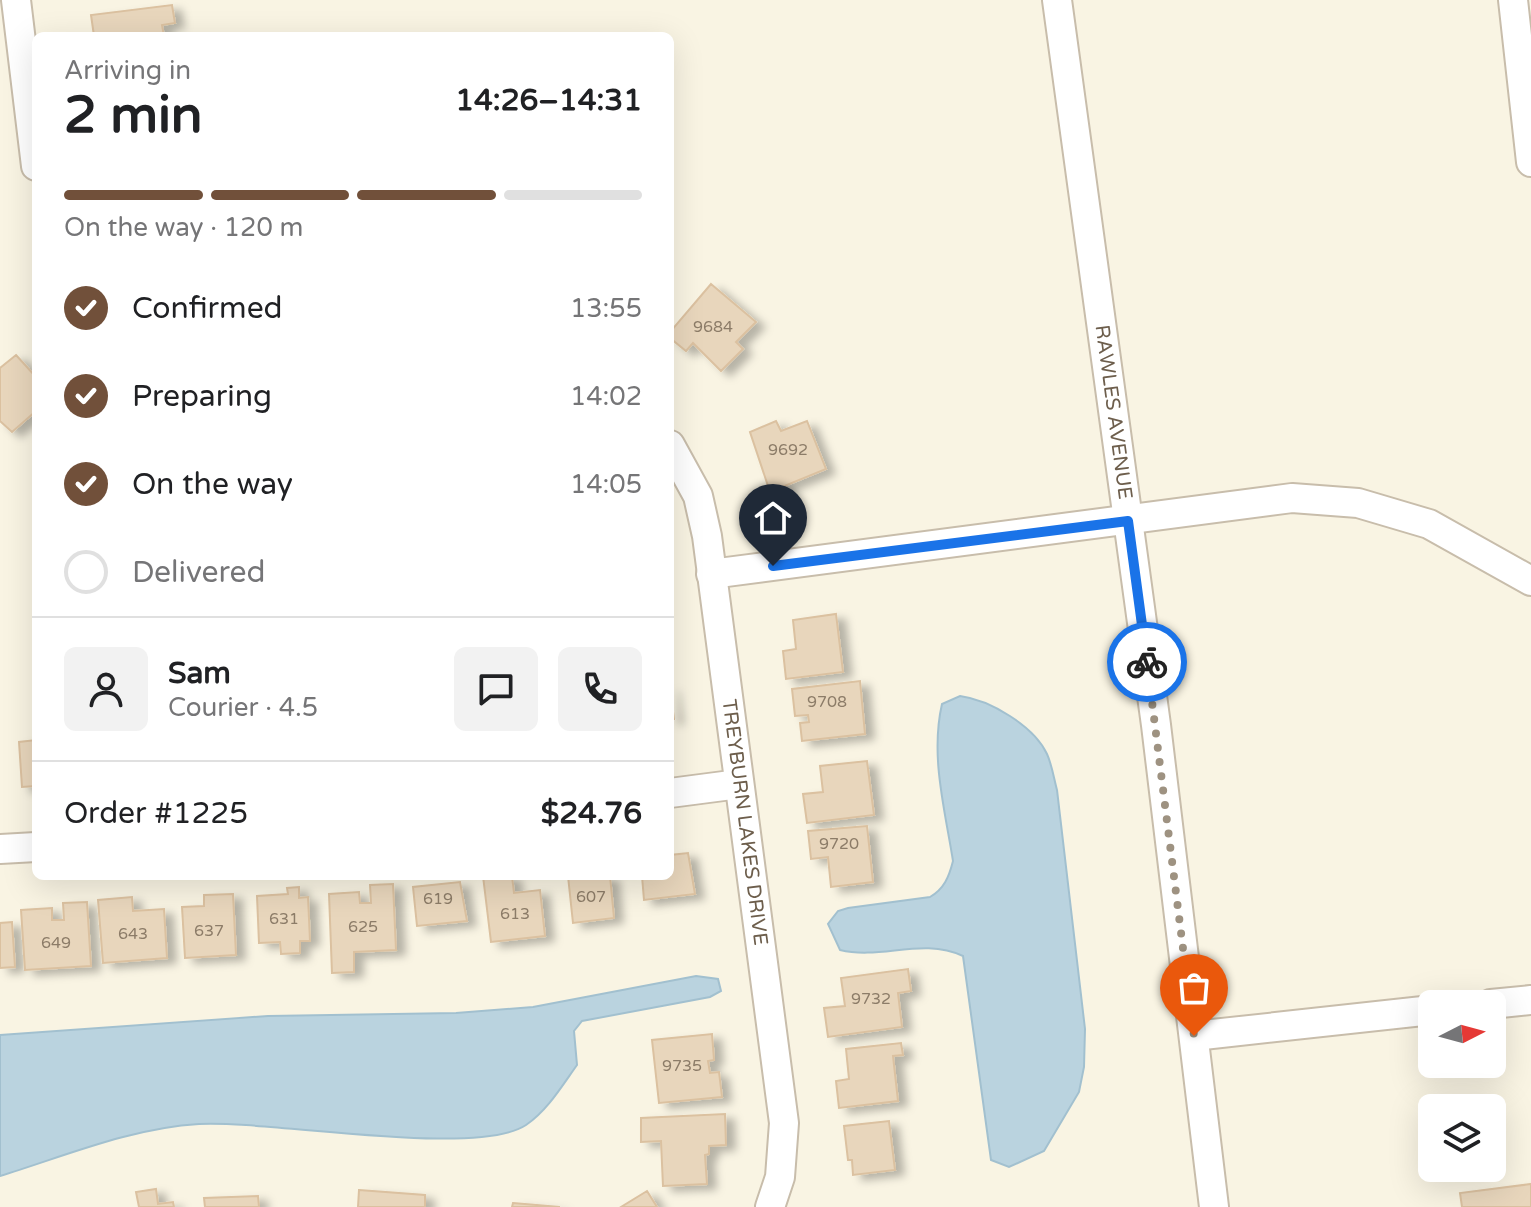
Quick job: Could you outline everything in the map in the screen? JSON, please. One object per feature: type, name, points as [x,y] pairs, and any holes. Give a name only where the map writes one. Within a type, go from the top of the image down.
[{"type":"street","points":[[16,0],[32,133]]},
{"type":"street","name":"RAWLES AVENUE","points":[[1057,0],[1128,521],[1214,1207]]},
{"type":"street","points":[[1513,0],[1531,162]]},
{"type":"street","name":"TREYBURN LAKES DRIVE","points":[[674,452],[698,496],[707,536],[784,1123],[780,1177],[770,1207]]},
{"type":"street","points":[[711,574],[1292,498],[1358,503],[1429,524],[1531,581]]},
{"type":"street","points":[[674,792],[739,784]]},
{"type":"street","points":[[0,849],[32,847]]},
{"type":"street","points":[[1506,1002],[1531,1000]]},
{"type":"street","points":[[1194,1036],[1418,1012]]},
{"type":"water","points":[[960,696],[984,703],[1022,724],[1041,744],[1049,758],[1057,790],[1085,1029],[1084,1067],[1079,1092],[1044,1151],[1009,1167],[991,1160],[963,956],[932,948],[871,952],[840,950],[828,924],[838,911],[848,908],[930,897],[945,882],[953,861],[940,783],[939,724],[942,704]]},
{"type":"water","points":[[696,976],[718,979],[721,991],[710,997],[582,1021],[574,1031],[577,1065],[560,1090],[526,1125],[501,1134],[419,1138],[199,1124],[123,1137],[0,1176],[0,1035],[268,1016],[456,1013],[533,1007]]},
{"type":"building","points":[[172,5],[175,23],[162,25],[163,32],[93,32],[91,15]]},
{"type":"building","points":[[711,284],[756,322],[736,342],[743,349],[721,371],[693,343],[686,351],[674,341],[674,327]]},
{"type":"building","points":[[16,355],[32,373],[32,414],[12,432],[0,421],[0,368]]},
{"type":"building","points":[[776,421],[781,431],[807,421],[826,469],[770,492],[750,432]]},
{"type":"building","points":[[836,614],[843,672],[786,679],[783,651],[796,649],[793,620]]},
{"type":"building","points":[[860,681],[865,734],[802,741],[800,723],[809,722],[808,715],[795,716],[792,689]]},
{"type":"building","points":[[32,740],[32,786],[22,787],[19,742]]},
{"type":"building","points":[[867,761],[874,815],[807,823],[803,794],[823,792],[820,766]]},
{"type":"building","points":[[867,826],[873,882],[831,887],[828,857],[811,859],[808,831]]},
{"type":"building","points":[[688,853],[695,894],[644,900],[642,880],[674,880],[674,855]]},
{"type":"building","points":[[483,880],[512,880],[514,893],[540,890],[545,936],[491,942]]},
{"type":"building","points":[[568,880],[610,880],[614,918],[573,923]]},
{"type":"building","points":[[460,882],[467,921],[417,926],[413,887]]},
{"type":"building","points":[[393,884],[396,950],[354,952],[354,972],[332,973],[329,894],[359,892],[360,903],[371,903],[370,885]]},
{"type":"building","points":[[299,887],[299,898],[308,897],[310,941],[300,941],[300,953],[281,954],[280,942],[259,943],[257,896],[288,894],[287,888]]},
{"type":"building","points":[[233,894],[236,955],[185,958],[182,907],[204,906],[204,895]]},
{"type":"building","points":[[132,897],[133,911],[164,909],[167,958],[103,963],[98,900]]},
{"type":"building","points":[[87,902],[91,966],[25,970],[21,910],[52,908],[52,920],[64,920],[63,903]]},
{"type":"building","points":[[12,922],[15,967],[0,968],[0,923]]},
{"type":"building","points":[[908,969],[911,991],[898,993],[902,1027],[828,1037],[824,1008],[845,1006],[841,978]]},
{"type":"building","points":[[712,1034],[714,1060],[708,1061],[710,1073],[719,1072],[722,1097],[659,1103],[652,1040]]},
{"type":"building","points":[[901,1043],[903,1055],[893,1056],[898,1101],[839,1108],[836,1081],[849,1079],[846,1049]]},
{"type":"building","points":[[725,1114],[726,1145],[709,1146],[709,1154],[705,1155],[707,1184],[663,1186],[661,1141],[641,1142],[641,1118]]},
{"type":"building","points":[[889,1121],[895,1170],[853,1175],[844,1126]]},
{"type":"building","points":[[1531,1184],[1531,1207],[1462,1207],[1460,1193]]},
{"type":"building","points":[[156,1189],[158,1204],[173,1202],[174,1207],[139,1207],[136,1192]]},
{"type":"building","points":[[359,1190],[425,1195],[425,1207],[358,1207]]},
{"type":"building","points":[[647,1191],[657,1207],[621,1207]]},
{"type":"building","points":[[258,1196],[259,1207],[205,1207],[204,1198]]},
{"type":"building","points":[[513,1203],[560,1207],[512,1207]]},
{"type":"way so far","points":[[1147,662],[1194,1036]]},
{"type":"route","points":[[773,566],[1128,521],[1147,662]]}]
